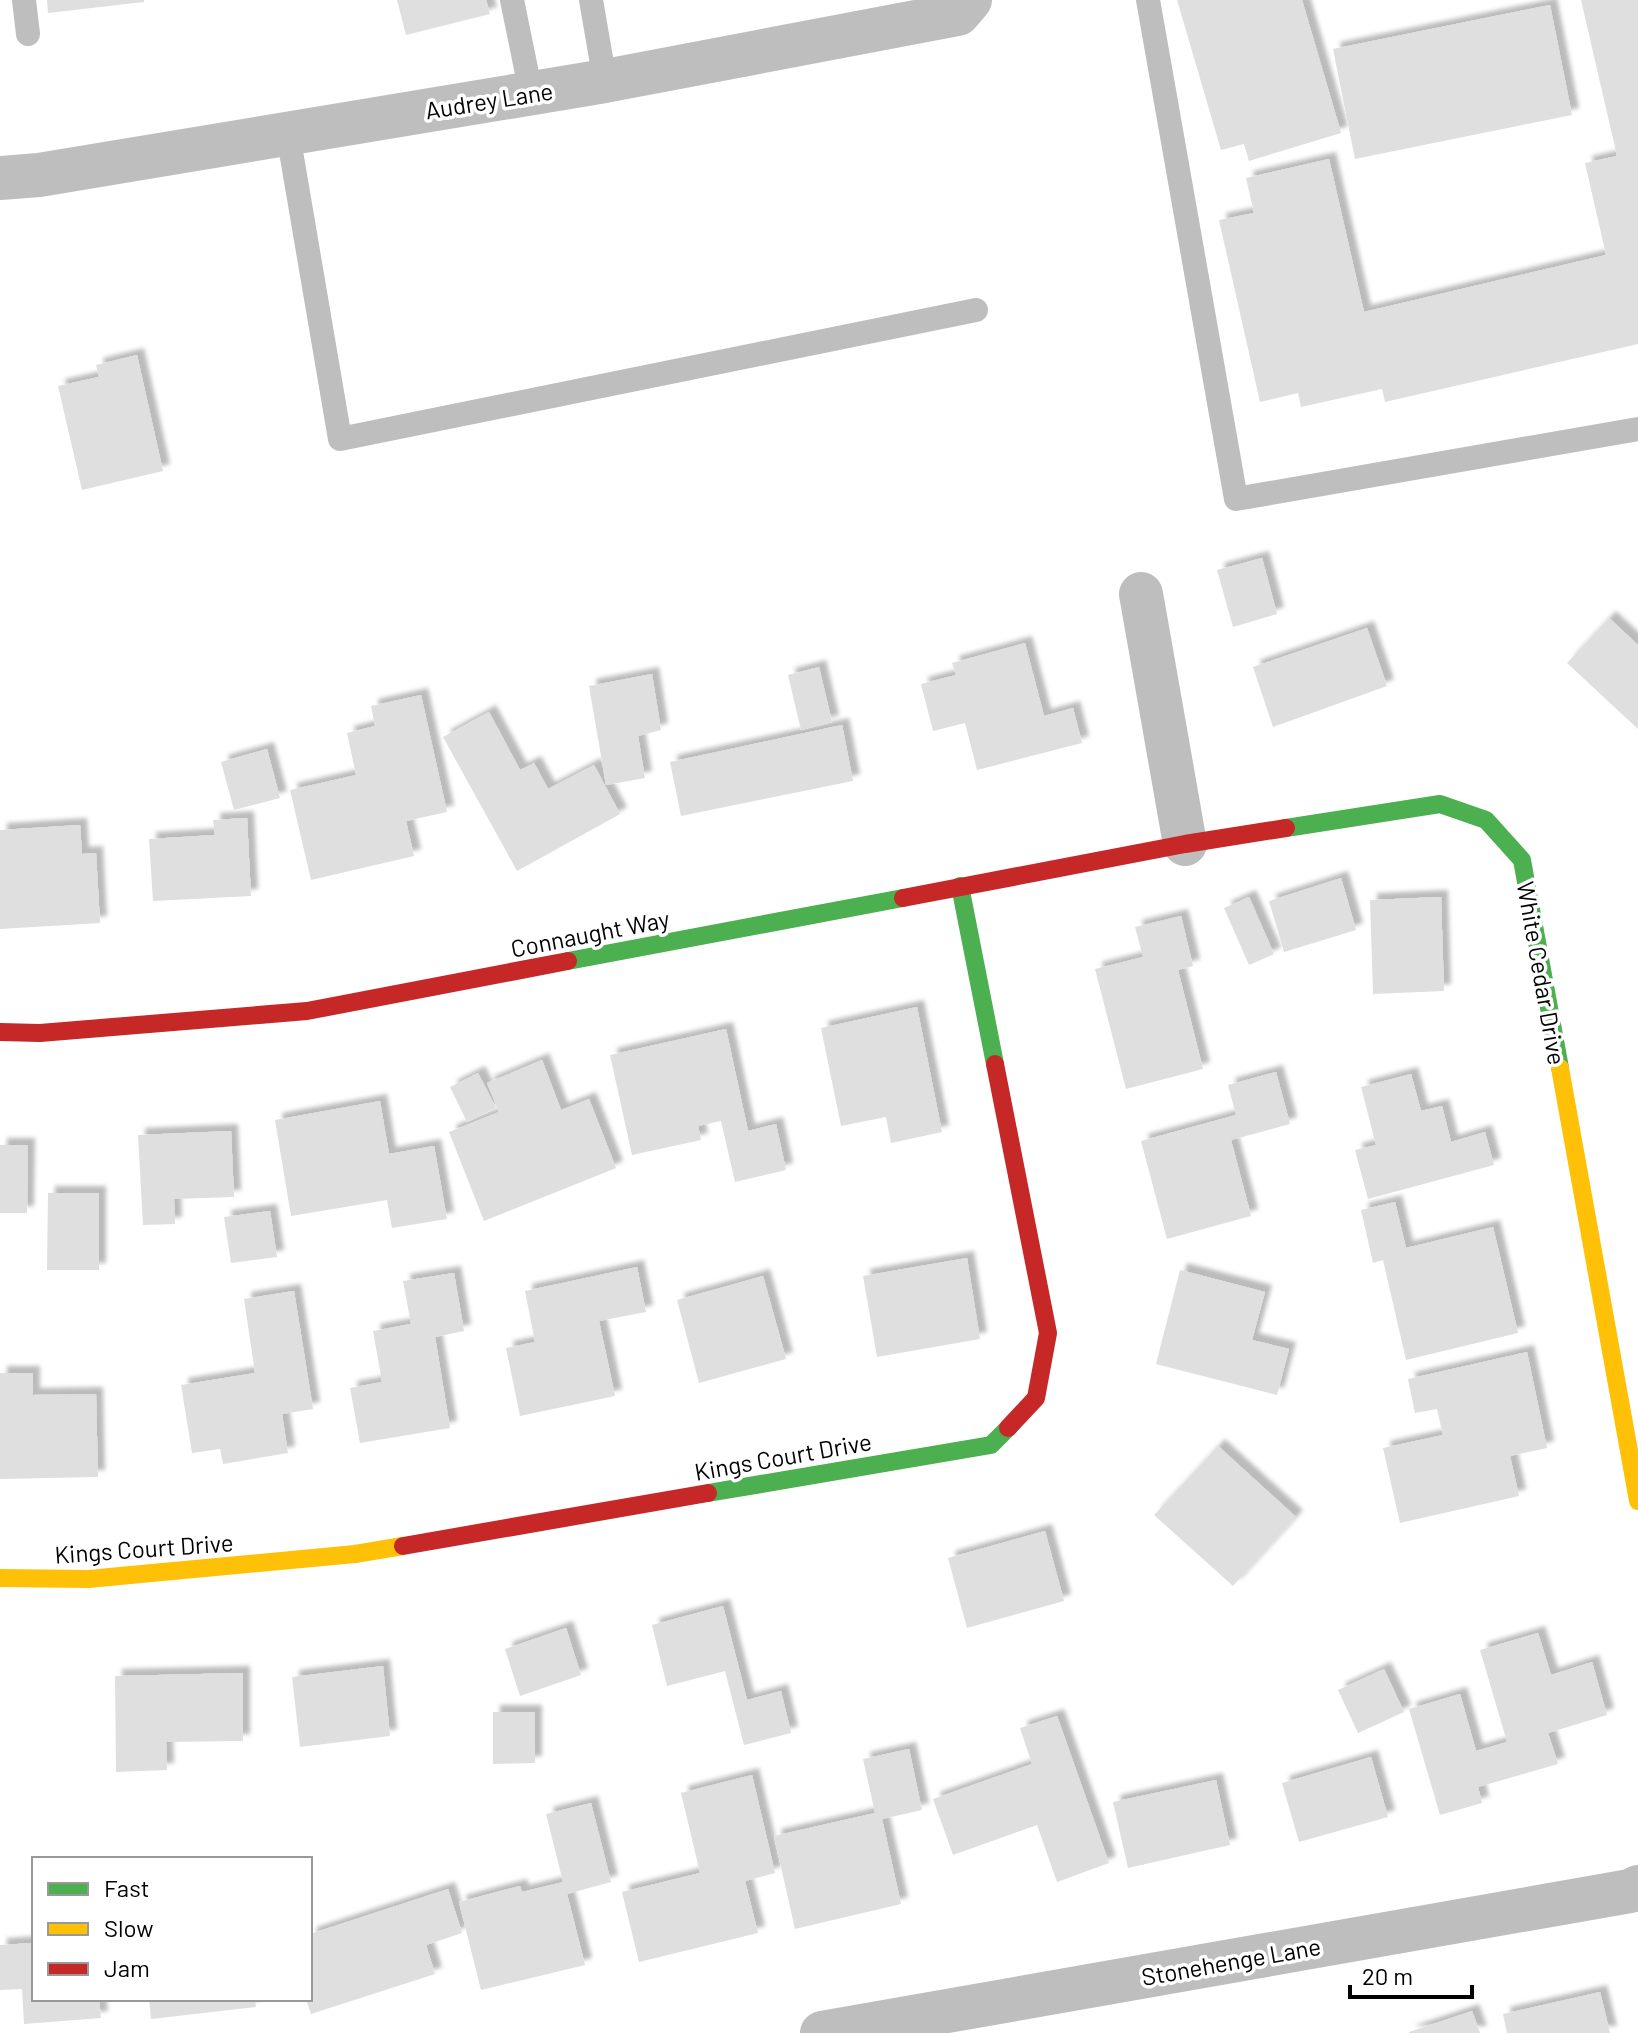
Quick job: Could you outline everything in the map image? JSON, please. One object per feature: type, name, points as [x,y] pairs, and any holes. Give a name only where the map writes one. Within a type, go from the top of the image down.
[{"type":"street","name":"Audrey Lane","points":[[0,178],[39,175],[605,81],[958,14],[970,0]]},
{"type":"street","points":[[1141,594],[1185,844]]},
{"type":"street","name":"White Cedar Drive","points":[[1185,844],[1440,804],[1486,820],[1522,860],[1638,1501]]},
{"type":"street","name":"Connaught Way","points":[[0,1032],[40,1033],[307,1011],[1185,844]]},
{"type":"street","name":"Kings Court Drive","points":[[0,1578],[88,1579],[355,1554],[991,1445],[1036,1398],[1048,1333],[960,886]]},
{"type":"street","name":"Stonehenge Lane","points":[[822,2033],[1638,1887]]},
{"type":"lane","points":[[24,0],[28,34]]},
{"type":"lane","points":[[512,0],[531,93]]},
{"type":"lane","points":[[591,0],[605,81]]},
{"type":"lane","points":[[1148,0],[1236,499],[1638,429]]},
{"type":"lane","points":[[288,134],[340,439],[976,310]]},
{"type":"building","points":[[47,0],[144,0],[144,2],[48,13]]},
{"type":"building","points":[[397,0],[486,0],[490,14],[406,35]]},
{"type":"building","points":[[1177,0],[1302,0],[1341,133],[1249,161],[1244,144],[1221,150]]},
{"type":"building","points":[[1581,0],[1638,0],[1638,344],[1385,402],[1382,389],[1301,407],[1298,393],[1260,402],[1219,220],[1254,213],[1246,178],[1329,159],[1364,312],[1606,255],[1585,163],[1617,156]]},
{"type":"building","points":[[1550,5],[1572,115],[1355,159],[1333,49]]},
{"type":"building","points":[[137,355],[163,471],[82,490],[58,386],[99,377],[96,365]]},
{"type":"building","points":[[1262,558],[1277,614],[1233,627],[1217,570]]},
{"type":"building","points":[[1609,618],[1638,645],[1638,729],[1567,663]]},
{"type":"building","points":[[1367,628],[1387,686],[1273,727],[1253,667]]},
{"type":"building","points":[[1025,643],[1044,716],[1073,708],[1082,743],[977,770],[965,723],[933,731],[921,684],[956,675],[952,663]]},
{"type":"building","points":[[819,667],[832,722],[801,730],[788,675]]},
{"type":"building","points":[[652,674],[661,730],[638,736],[645,778],[606,785],[589,686]]},
{"type":"building","points":[[421,695],[447,812],[406,821],[414,856],[311,880],[290,790],[356,775],[347,733],[375,726],[371,706]]},
{"type":"building","points":[[489,712],[520,770],[534,763],[548,789],[594,765],[620,814],[517,871],[443,737]]},
{"type":"building","points":[[842,725],[853,781],[681,816],[670,762]]},
{"type":"building","points":[[267,749],[280,798],[234,810],[221,762]]},
{"type":"building","points":[[247,818],[251,896],[153,901],[149,839],[215,835],[213,820]]},
{"type":"building","points":[[80,825],[82,854],[96,853],[100,923],[0,929],[0,830]]},
{"type":"building","points":[[1341,878],[1356,930],[1284,952],[1269,901]]},
{"type":"building","points":[[1249,897],[1274,954],[1249,965],[1224,908]]},
{"type":"building","points":[[1441,897],[1444,991],[1373,994],[1370,900]]},
{"type":"building","points":[[1181,916],[1193,966],[1178,970],[1203,1069],[1126,1089],[1095,969],[1143,957],[1135,927]]},
{"type":"building","points":[[917,1007],[942,1132],[891,1143],[886,1117],[841,1126],[821,1028]]},
{"type":"building","points":[[726,1029],[748,1131],[776,1124],[786,1170],[735,1182],[721,1121],[698,1126],[701,1140],[632,1155],[610,1055]]},
{"type":"building","points":[[542,1060],[561,1110],[589,1099],[616,1168],[484,1221],[449,1132],[499,1112],[487,1083]]},
{"type":"building","points":[[1276,1072],[1290,1124],[1231,1140],[1251,1216],[1167,1239],[1141,1141],[1236,1115],[1228,1085]]},
{"type":"building","points":[[478,1073],[496,1108],[467,1122],[450,1087]]},
{"type":"building","points":[[1411,1074],[1421,1111],[1442,1106],[1451,1142],[1485,1132],[1494,1165],[1368,1199],[1355,1150],[1376,1145],[1361,1087]]},
{"type":"building","points":[[380,1101],[389,1154],[434,1146],[447,1219],[392,1228],[387,1200],[291,1216],[275,1120]]},
{"type":"building","points":[[231,1131],[234,1197],[174,1199],[175,1224],[143,1225],[138,1135]]},
{"type":"building","points":[[0,1145],[28,1145],[27,1213],[0,1213]]},
{"type":"building","points":[[48,1193],[99,1193],[99,1270],[47,1270]]},
{"type":"building","points":[[1395,1202],[1406,1248],[1493,1227],[1518,1333],[1406,1360],[1383,1260],[1373,1263],[1361,1210]]},
{"type":"building","points":[[270,1211],[277,1257],[231,1263],[224,1217]]},
{"type":"building","points":[[967,1258],[980,1339],[877,1357],[863,1276]]},
{"type":"building","points":[[637,1267],[646,1312],[599,1321],[615,1396],[520,1416],[506,1348],[535,1342],[525,1291]]},
{"type":"building","points":[[1180,1270],[1265,1292],[1252,1340],[1289,1349],[1277,1395],[1156,1364]]},
{"type":"building","points":[[454,1273],[464,1331],[435,1337],[450,1428],[360,1443],[350,1388],[382,1382],[373,1331],[411,1324],[403,1281]]},
{"type":"building","points":[[763,1276],[786,1359],[699,1383],[677,1300]]},
{"type":"building","points":[[294,1291],[313,1409],[282,1414],[288,1453],[223,1464],[220,1449],[192,1453],[181,1385],[255,1373],[244,1299]]},
{"type":"building","points":[[1527,1352],[1547,1448],[1510,1456],[1519,1496],[1400,1523],[1383,1448],[1443,1435],[1437,1409],[1415,1413],[1408,1379]]},
{"type":"building","points":[[0,1373],[33,1373],[33,1395],[96,1394],[98,1477],[0,1479]]},
{"type":"building","points":[[1218,1446],[1296,1517],[1233,1586],[1154,1515]]},
{"type":"building","points":[[1045,1531],[1064,1601],[967,1628],[948,1558]]},
{"type":"building","points":[[723,1606],[747,1700],[781,1691],[791,1733],[744,1745],[725,1671],[667,1686],[652,1625]]},
{"type":"building","points":[[566,1628],[581,1675],[520,1696],[505,1649]]},
{"type":"building","points":[[1538,1633],[1551,1675],[1592,1662],[1607,1715],[1548,1733],[1558,1764],[1478,1787],[1482,1803],[1440,1815],[1409,1709],[1460,1694],[1476,1751],[1507,1742],[1480,1650]]},
{"type":"building","points":[[383,1666],[390,1736],[300,1747],[292,1677]]},
{"type":"building","points":[[1384,1669],[1404,1712],[1358,1733],[1338,1690]]},
{"type":"building","points":[[243,1673],[243,1741],[166,1742],[167,1770],[116,1772],[115,1676]]},
{"type":"building","points":[[493,1712],[535,1712],[535,1763],[493,1764]]},
{"type":"building","points":[[1057,1716],[1109,1863],[1057,1882],[1037,1825],[953,1855],[933,1799],[1032,1764],[1020,1728]]},
{"type":"building","points":[[909,1749],[922,1810],[882,1819],[901,1904],[795,1929],[774,1836],[875,1813],[863,1759]]},
{"type":"building","points":[[1371,1757],[1388,1817],[1299,1842],[1282,1783]]},
{"type":"building","points":[[752,1775],[775,1873],[745,1881],[758,1933],[639,1962],[622,1892],[700,1873],[681,1793]]},
{"type":"building","points":[[1216,1780],[1230,1845],[1128,1868],[1113,1802]]},
{"type":"building","points":[[591,1803],[611,1882],[567,1894],[585,1965],[481,1990],[459,1902],[520,1886],[522,1892],[563,1882],[546,1814]]},
{"type":"building","points":[[448,1889],[462,1933],[426,1945],[435,1974],[311,2014],[307,2001],[312,2001],[312,1933]]},
{"type":"building","points":[[32,1943],[32,2001],[99,2001],[101,2018],[24,2024],[22,1989],[0,1990],[0,1945]]},
{"type":"building","points":[[1600,1992],[1610,2033],[1507,2033],[1503,2014]]},
{"type":"building","points":[[149,2001],[255,2001],[256,2007],[151,2019]]},
{"type":"building","points":[[1472,2011],[1480,2033],[1409,2033],[1409,2032]]},
{"type":"traffic: fast","points":[[1286,828],[1440,804],[1486,820],[1522,860],[1560,1068]]},
{"type":"traffic: fast","points":[[960,886],[995,1064]]},
{"type":"traffic: fast","points":[[568,961],[903,898]]},
{"type":"traffic: fast","points":[[708,1493],[991,1445],[1008,1428]]},
{"type":"traffic: slow","points":[[1560,1068],[1638,1501]]},
{"type":"traffic: slow","points":[[0,1578],[88,1579],[355,1554],[403,1546]]},
{"type":"traffic: jam","points":[[903,898],[1185,844],[1286,828]]},
{"type":"traffic: jam","points":[[0,1032],[40,1033],[307,1011],[568,961]]},
{"type":"traffic: jam","points":[[995,1064],[1048,1333],[1036,1398],[1008,1428]]},
{"type":"traffic: jam","points":[[403,1546],[708,1493]]}]
